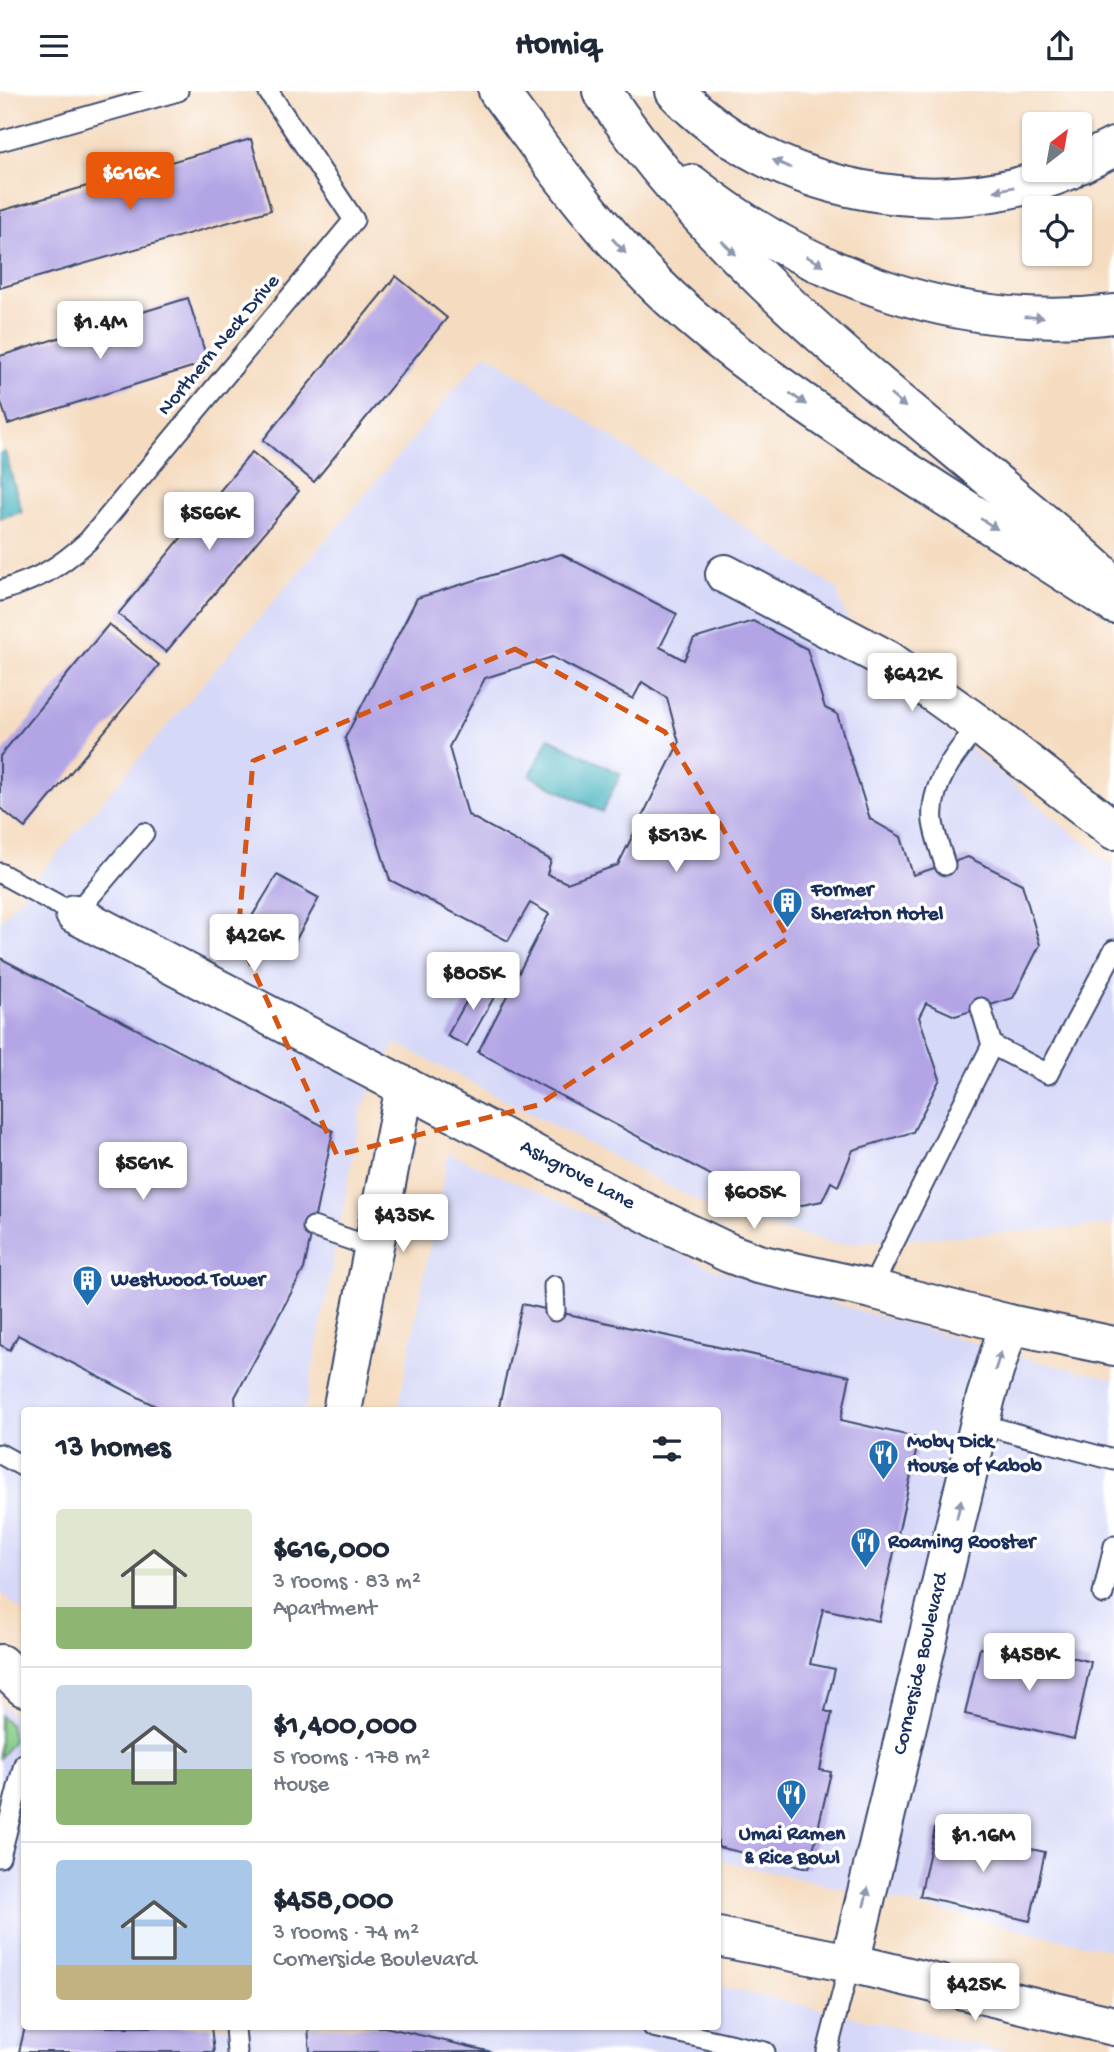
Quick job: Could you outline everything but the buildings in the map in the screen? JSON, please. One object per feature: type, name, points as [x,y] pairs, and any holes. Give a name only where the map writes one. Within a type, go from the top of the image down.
[{"type":"main road","points":[[498,91],[603,228],[643,271],[705,329],[857,439],[1114,604]]},
{"type":"main road","points":[[523,91],[555,159],[576,193]]},
{"type":"main road","points":[[674,91],[726,135],[750,149],[806,174],[863,190],[914,197],[967,195],[1029,182]]},
{"type":"main road","points":[[612,106],[652,151],[719,205],[809,258],[868,285],[981,314],[1066,318],[1114,314]]},
{"type":"main road","points":[[612,106],[689,206],[748,267],[877,383],[1114,585]]},
{"type":"main road","points":[[1092,158],[1114,147]]},
{"type":"main road","points":[[725,574],[888,660],[979,725],[1114,830]]},
{"type":"main road","name":"Ashgrove Lane","points":[[75,914],[654,1217],[729,1253],[758,1264],[1009,1324],[1114,1346]]},
{"type":"main road","points":[[343,1407],[405,1086]]},
{"type":"main road","name":"Cornerside Boulevard","points":[[850,1963],[986,1397],[1009,1324]]},
{"type":"main road","points":[[0,1664],[21,1684]]},
{"type":"main road","points":[[721,1938],[850,1963],[1114,2026]]},
{"type":"lane","points":[[0,141],[178,91]]},
{"type":"lane","name":"Northern Neck Drive","points":[[0,591],[53,570],[88,541],[354,220],[268,91]]},
{"type":"lane","points":[[945,865],[933,821],[935,796],[956,753],[979,725]]},
{"type":"lane","points":[[0,873],[75,914],[144,833]]},
{"type":"lane","points":[[992,1045],[1048,1074],[1114,950]]},
{"type":"lane","points":[[871,1289],[992,1045],[981,1008]]},
{"type":"lane","points":[[313,1227],[374,1248]]},
{"type":"lane","points":[[554,1286],[555,1311]]},
{"type":"lane","points":[[980,1424],[1114,1460]]},
{"type":"lane","points":[[0,1454],[21,1465]]},
{"type":"lane","points":[[1103,1594],[1114,1546]]},
{"type":"lane","points":[[0,1857],[18,1817],[21,1790]]},
{"type":"lane","points":[[827,2052],[850,1963]]},
{"type":"lane","points":[[234,2030],[237,2052]]},
{"type":"lane","points":[[666,2030],[765,2052]]},
{"type":"highlighted area","points":[[515,649],[665,732],[788,938],[538,1105],[337,1155],[238,936],[253,761]]},
{"type":"shaded area","points":[[486,353],[836,588],[866,672],[916,705],[1114,867],[1114,1225],[836,1244],[724,1215],[396,1043],[362,1108],[306,1407],[21,1407],[21,1610],[0,1592],[0,921]]},
{"type":"shaded area","points":[[448,1153],[720,1271],[1044,1363],[1114,1379],[1114,1951],[721,1861],[721,1407],[399,1407]]},
{"type":"shaded area","points":[[0,1704],[21,1721],[21,2030],[721,2030],[721,1987],[1010,2052],[0,2052]]},
{"type":"green space","points":[[0,1715],[10,1725],[13,1740],[0,1758]]},
{"type":"water","points":[[5,452],[22,512],[0,518],[0,454]]},
{"type":"water","points":[[549,738],[621,774],[602,812],[530,776]]},
{"type":"place","name":"Former Sheraton Hotel","points":[[788,930]]},
{"type":"place","name":"Westwood Tower","points":[[88,1308]]},
{"type":"place","name":"Moby Dick House of Kabob","points":[[884,1482]]},
{"type":"place","name":"Roaming Rooster","points":[[865,1570]]},
{"type":"place","name":"Umai Ramen & Rice Bowl","points":[[792,1822]]}]
